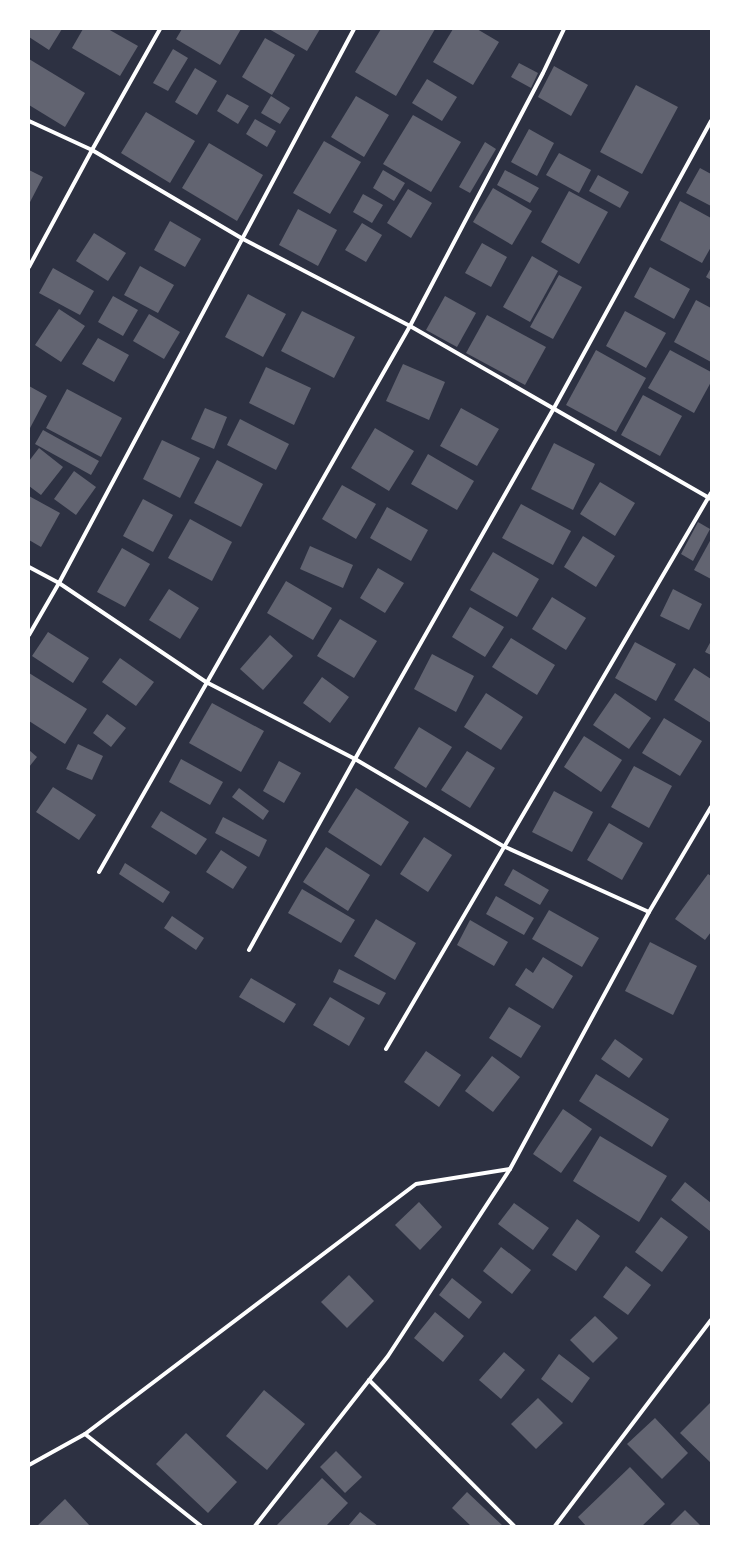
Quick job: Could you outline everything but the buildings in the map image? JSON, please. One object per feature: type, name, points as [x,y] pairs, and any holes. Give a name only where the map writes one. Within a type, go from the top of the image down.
[{"type":"street","points":[[29,267],[92,150],[160,29]]},
{"type":"street","points":[[29,636],[59,583],[354,29]]},
{"type":"street","points":[[99,872],[410,326],[540,80],[564,29]]},
{"type":"street","points":[[29,121],[92,150],[243,239],[410,326],[710,498]]},
{"type":"street","points":[[248,950],[554,408],[711,121]]},
{"type":"street","points":[[386,1049],[503,846],[710,498],[711,493]]},
{"type":"street","points":[[29,567],[59,583],[206,682],[355,759],[503,846],[649,912]]},
{"type":"street","points":[[255,1526],[388,1356],[510,1169],[649,912],[711,807]]},
{"type":"street","points":[[29,1465],[85,1434],[416,1184],[510,1169]]},
{"type":"street","points":[[555,1526],[711,1320]]},
{"type":"street","points":[[369,1380],[514,1526]]},
{"type":"street","points":[[85,1434],[200,1526]]}]
